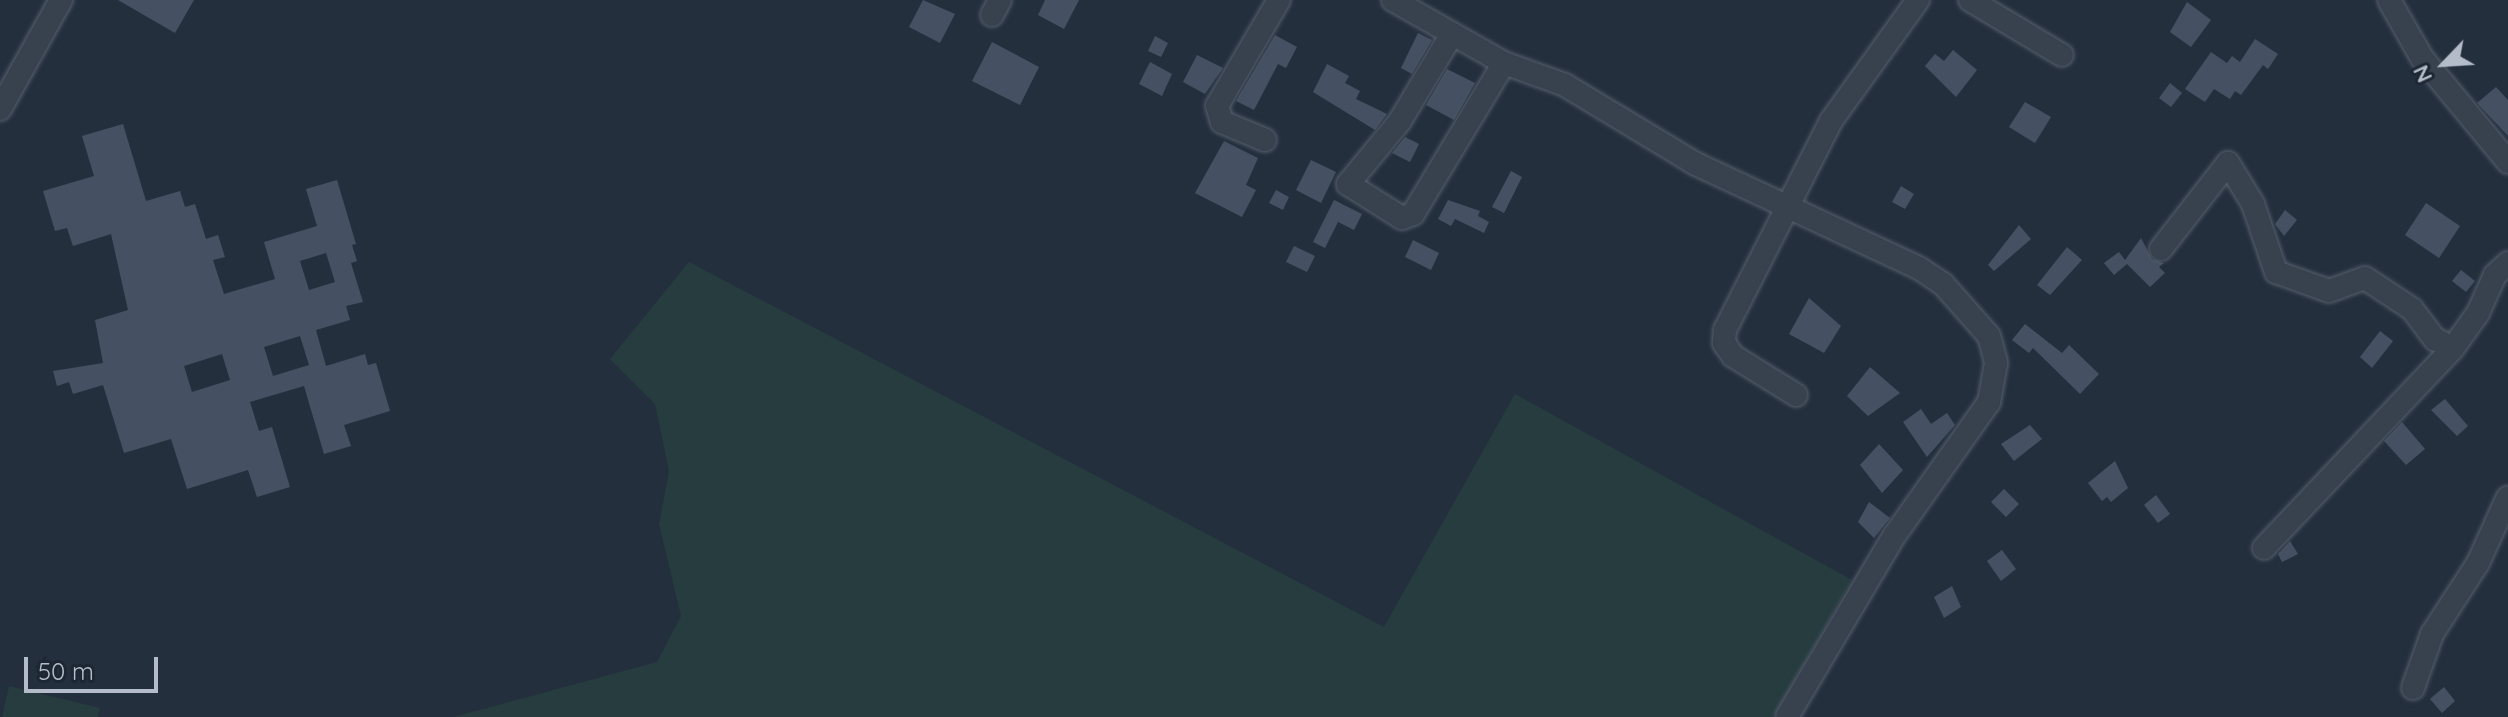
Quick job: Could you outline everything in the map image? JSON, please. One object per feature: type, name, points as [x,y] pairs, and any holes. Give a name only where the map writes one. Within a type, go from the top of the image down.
[{"type":"street","points":[[0,109],[61,0]]},
{"type":"street","points":[[1265,140],[1222,122],[1217,106],[1279,0]]},
{"type":"street","points":[[1393,0],[1504,63],[1565,85],[1696,164],[1791,206],[1943,284],[1981,324],[1996,363],[1989,402],[1894,536],[1787,717]]},
{"type":"street","points":[[1796,395],[1733,356],[1724,337],[1831,121],[1918,0]]},
{"type":"street","points":[[1970,0],[2062,55]]},
{"type":"street","points":[[2389,0],[2422,58],[2508,162]]},
{"type":"street","points":[[1452,34],[1400,121],[1348,184],[1402,218],[1413,214],[1504,63]]},
{"type":"street","points":[[2161,249],[2228,163],[2253,204],[2276,272],[2329,291],[2365,278],[2412,309],[2435,339],[2453,348]]},
{"type":"street","points":[[2264,548],[2453,348],[2487,298],[2495,275],[2508,263]]},
{"type":"street","points":[[2413,688],[2432,634],[2478,563],[2508,497]]},
{"type":"green space","points":[[689,262],[1384,627],[1515,394],[1852,580],[1773,717],[453,717],[657,662],[681,616],[659,524],[669,471],[655,404],[610,359]]},
{"type":"green space","points":[[9,686],[100,708],[98,717],[2,717]]},
{"type":"building","points":[[118,0],[194,0],[175,33]]},
{"type":"building","points":[[923,0],[955,14],[940,43],[909,27]]},
{"type":"building","points":[[1045,0],[1079,0],[1064,29],[1038,15]]},
{"type":"building","points":[[2187,2],[2211,20],[2191,47],[2170,32]]},
{"type":"building","points":[[1418,33],[1432,40],[1412,74],[1401,68]]},
{"type":"building","points":[[1275,35],[1297,47],[1286,68],[1278,64],[1254,110],[1236,101]]},
{"type":"building","points":[[1155,36],[1168,43],[1161,57],[1148,51]]},
{"type":"building","points":[[2255,39],[2278,54],[2268,69],[2263,65],[2241,95],[2235,91],[2230,99],[2214,89],[2205,102],[2185,89],[2211,52],[2227,63],[2232,56],[2240,62]]},
{"type":"building","points":[[992,42],[1039,67],[1020,105],[972,81]]},
{"type":"building","points":[[1953,50],[1977,70],[1956,97],[1925,66],[1935,54],[1944,61]]},
{"type":"building","points":[[1197,55],[1223,68],[1205,94],[1183,82]]},
{"type":"building","points":[[1150,62],[1172,74],[1162,96],[1139,84]]},
{"type":"building","points":[[1327,64],[1349,76],[1345,83],[1360,91],[1356,99],[1387,114],[1375,130],[1313,92]]},
{"type":"building","points":[[1447,69],[1475,83],[1454,120],[1426,105]]},
{"type":"building","points":[[2170,83],[2182,93],[2171,107],[2159,98]]},
{"type":"building","points":[[2496,87],[2508,100],[2508,136],[2477,103]]},
{"type":"building","points":[[2025,102],[2051,117],[2035,143],[2009,127]]},
{"type":"building","points":[[123,124],[146,201],[180,191],[185,207],[195,204],[206,239],[218,235],[225,257],[213,260],[224,294],[275,279],[264,242],[317,226],[306,189],[337,180],[356,244],[352,245],[357,261],[351,263],[363,302],[346,306],[350,320],[316,330],[326,366],[365,354],[368,365],[376,363],[390,411],[344,425],[351,446],[324,454],[304,386],[250,402],[259,431],[272,427],[290,487],[257,497],[248,470],[187,489],[171,439],[124,453],[103,385],[73,394],[69,382],[57,386],[53,371],[103,363],[95,320],[128,310],[111,234],[73,246],[67,228],[55,231],[43,191],[94,176],[82,136]],"holes":[[[326,253],[335,282],[309,290],[300,261]],[[300,336],[309,365],[273,376],[264,347]],[[222,354],[230,380],[192,392],[184,366]]]},
{"type":"building","points":[[1405,137],[1419,144],[1410,162],[1392,153]]},
{"type":"building","points":[[1224,141],[1258,158],[1246,185],[1256,190],[1242,217],[1195,193]]},
{"type":"building","points":[[1311,160],[1336,172],[1321,203],[1296,190]]},
{"type":"building","points":[[1511,171],[1522,177],[1504,213],[1492,207]]},
{"type":"building","points":[[1901,186],[1914,194],[1905,209],[1892,202]]},
{"type":"building","points":[[1276,190],[1289,197],[1283,210],[1269,203]]},
{"type":"building","points":[[1334,200],[1362,214],[1354,230],[1338,222],[1325,248],[1313,242]]},
{"type":"building","points":[[1448,200],[1480,211],[1478,216],[1489,222],[1484,233],[1455,219],[1451,226],[1438,219]]},
{"type":"building","points":[[2426,203],[2460,226],[2439,258],[2405,235]]},
{"type":"building","points":[[2285,210],[2297,220],[2284,236],[2275,224]]},
{"type":"building","points":[[2019,225],[2031,239],[1994,271],[1988,265]]},
{"type":"building","points":[[2141,238],[2152,259],[2164,263],[2159,267],[2165,273],[2150,287],[2127,264],[2114,275],[2104,263],[2119,252],[2125,260]]},
{"type":"building","points":[[1413,240],[1439,253],[1431,270],[1405,257]]},
{"type":"building","points":[[1294,246],[1315,256],[1307,272],[1286,262]]},
{"type":"building","points":[[2067,247],[2082,260],[2050,295],[2037,285]]},
{"type":"building","points":[[2461,270],[2475,281],[2466,292],[2452,281]]},
{"type":"building","points":[[1809,298],[1841,326],[1824,353],[1789,334]]},
{"type":"building","points":[[2025,324],[2062,353],[2069,345],[2099,374],[2080,394],[2033,348],[2029,353],[2012,340]]},
{"type":"building","points":[[2380,331],[2393,341],[2372,368],[2360,357]]},
{"type":"building","points":[[1870,367],[1900,393],[1868,416],[1847,396]]},
{"type":"building","points":[[2445,399],[2468,426],[2457,436],[2431,410]]},
{"type":"building","points":[[1921,409],[1931,424],[1947,413],[1955,425],[1927,457],[1903,422]]},
{"type":"building","points":[[2402,422],[2425,449],[2406,465],[2384,441]]},
{"type":"building","points":[[2030,425],[2042,439],[2014,461],[2001,444]]},
{"type":"building","points":[[1879,444],[1903,470],[1882,493],[1860,465]]},
{"type":"building","points":[[2115,461],[2128,488],[2111,502],[2107,497],[2102,501],[2088,483]]},
{"type":"building","points":[[2004,489],[2019,504],[2006,517],[1991,502]]},
{"type":"building","points":[[2156,495],[2170,514],[2158,523],[2144,505]]},
{"type":"building","points":[[1869,502],[1890,518],[1874,538],[1858,522]]},
{"type":"building","points":[[2290,541],[2298,554],[2282,562],[2278,554]]},
{"type":"building","points":[[2002,550],[2016,569],[2001,581],[1987,561]]},
{"type":"building","points":[[1952,586],[1961,607],[1944,618],[1934,597]]},
{"type":"building","points":[[2444,687],[2455,701],[2442,713],[2430,699]]}]
